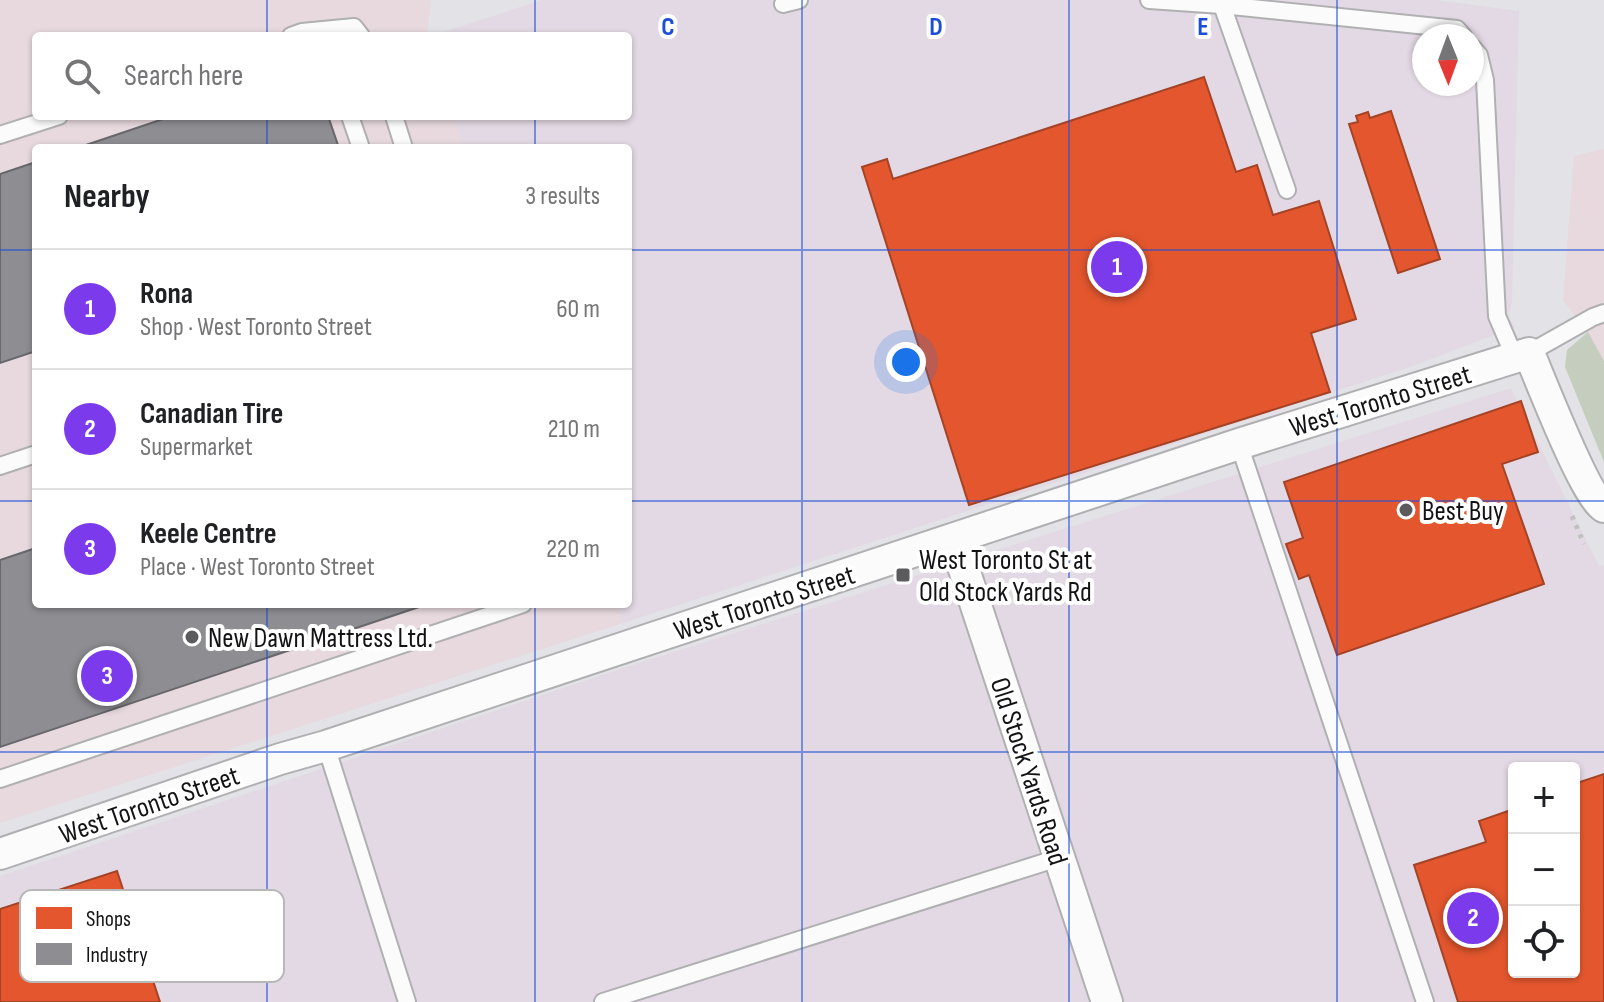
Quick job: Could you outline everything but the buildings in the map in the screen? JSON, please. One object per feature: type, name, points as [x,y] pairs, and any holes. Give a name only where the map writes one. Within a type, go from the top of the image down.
[{"type":"street","name":"West Toronto Street","points":[[0,854],[1239,444],[1522,356]]},
{"type":"street","points":[[1522,356],[1585,483],[1604,507]]},
{"type":"street","name":"Old Stock Yards Road","points":[[954,539],[1107,1002]]},
{"type":"lane","points":[[1149,0],[1412,24]]},
{"type":"lane","points":[[1222,5],[1287,190]]},
{"type":"lane","points":[[302,32],[354,27],[358,32]]},
{"type":"lane","points":[[1484,76],[1497,316],[1522,356],[1604,313]]},
{"type":"lane","points":[[0,135],[45,120]]},
{"type":"lane","points":[[351,120],[360,144]]},
{"type":"lane","points":[[395,120],[403,144]]},
{"type":"lane","points":[[1239,444],[1425,1002]]},
{"type":"lane","points":[[0,466],[32,455]]},
{"type":"lane","points":[[0,779],[511,608]]},
{"type":"lane","points":[[326,746],[407,1002]]},
{"type":"lane","points":[[603,1002],[1058,858]]},
{"type":"shaded area","points":[[0,0],[431,0],[427,32],[32,32],[32,120],[455,120],[463,144],[32,144],[32,608],[618,608],[623,623],[0,823]]},
{"type":"shaded area","points":[[542,0],[1436,0],[1519,11],[1512,303],[1508,316],[1515,327],[1413,366],[623,623],[618,608],[632,608],[632,144],[463,144],[455,120],[632,120],[632,32],[443,32]]},
{"type":"shaded area","points":[[1604,149],[1604,361],[1588,332],[1563,300],[1574,156]]},
{"type":"shaded area","points":[[1511,388],[1599,566],[1604,565],[1604,1002],[0,1002],[0,876],[620,669]]},
{"type":"green space","points":[[1588,332],[1604,361],[1604,462],[1565,367],[1567,350]]},
{"type":"place","name":"Rona","points":[[1117,267]]},
{"type":"place","name":"Best Buy","points":[[1406,510]]},
{"type":"place","name":"West Toronto St at Old Stock Yards Rd","points":[[903,575]]},
{"type":"place","name":"New Dawn Mattress Ltd.","points":[[192,637]]},
{"type":"place","name":"Keele Centre","points":[[107,676]]},
{"type":"place","name":"Canadian Tire","points":[[1473,918]]}]
